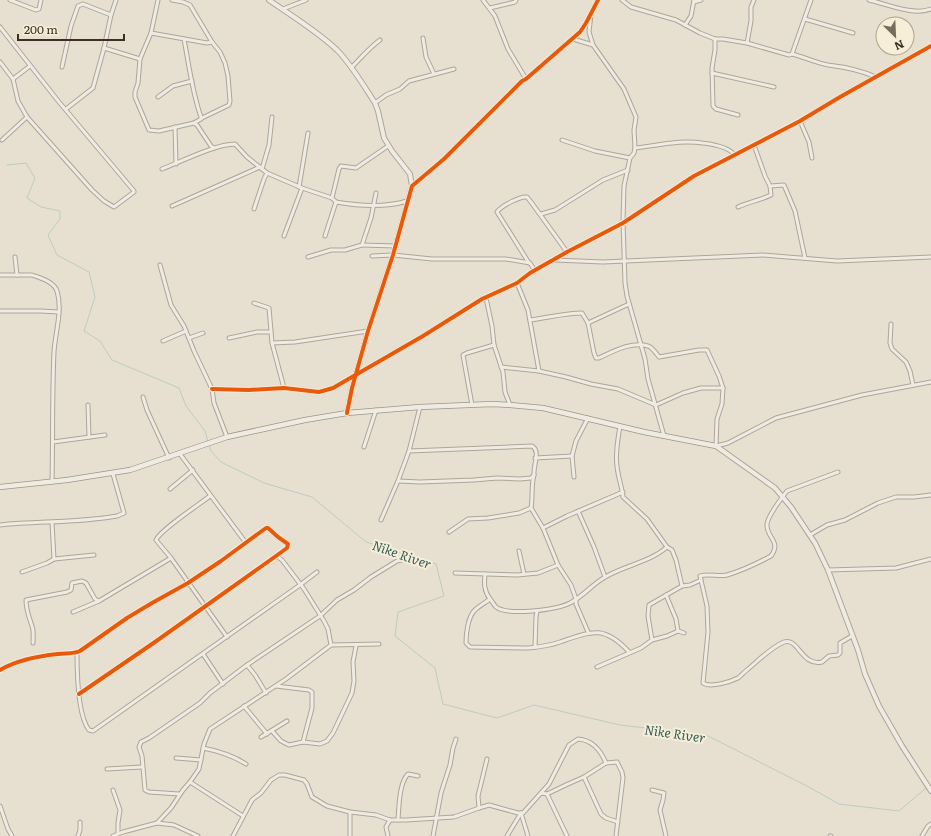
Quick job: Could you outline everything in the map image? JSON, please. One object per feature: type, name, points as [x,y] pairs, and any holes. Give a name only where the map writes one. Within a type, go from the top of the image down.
[{"type":"main road","points":[[0,487],[113,474],[169,458],[227,437],[305,420],[347,413],[420,407],[510,404],[543,408],[664,436],[716,446]]},
{"type":"street","points":[[10,0],[36,10],[39,9],[42,0]]},
{"type":"street","points":[[66,109],[93,88],[116,0]]},
{"type":"street","points":[[158,0],[151,33],[140,59],[138,83],[135,92],[148,129],[159,131],[194,123],[228,105],[230,101],[228,76],[220,52],[212,42],[190,5],[172,0]]},
{"type":"street","points":[[269,0],[337,50],[375,103],[384,138],[388,146],[410,174],[412,186],[368,331],[350,394],[347,413]]},
{"type":"street","points":[[282,9],[306,0]]},
{"type":"street","points":[[483,0],[495,16],[508,49],[526,79]]},
{"type":"street","points":[[490,8],[515,2],[516,0]]},
{"type":"street","points":[[412,186],[438,165],[522,81],[573,39],[586,23],[598,0]]},
{"type":"street","points":[[622,0],[631,7],[666,16],[715,39],[747,43],[828,65],[840,66],[864,72],[876,77]]},
{"type":"street","points":[[685,25],[691,16],[694,1],[701,0]]},
{"type":"street","points":[[747,43],[752,21],[751,7],[754,0]]},
{"type":"street","points":[[792,54],[811,0]]},
{"type":"street","points":[[869,0],[915,11],[925,11],[931,9]]},
{"type":"street","points":[[62,67],[71,26],[78,6],[83,4],[111,15]]},
{"type":"street","points":[[590,14],[589,32],[593,45],[629,97],[636,114],[634,130],[635,148],[630,158],[624,186],[623,224],[625,283],[629,304],[645,359],[648,379],[664,436]]},
{"type":"street","points":[[805,19],[853,32]]},
{"type":"street","points":[[0,27],[30,66],[134,191],[116,206],[112,206],[92,190],[27,117],[18,101],[13,79],[0,62]]},
{"type":"street","points":[[151,33],[207,43],[212,42]]},
{"type":"street","points":[[423,38],[426,57],[434,74]]},
{"type":"street","points":[[184,39],[192,81],[202,118]]},
{"type":"street","points":[[573,39],[593,45]]},
{"type":"street","points":[[715,39],[716,45],[712,68],[714,108],[738,115]]},
{"type":"street","points":[[351,68],[366,54],[369,48],[380,40]]},
{"type":"street","points":[[212,389],[249,390],[284,388],[325,392],[393,354],[482,299],[517,283],[535,270],[567,252],[623,224],[694,176],[800,121],[931,46]]},
{"type":"street","points":[[104,48],[140,59]]},
{"type":"street","points":[[13,79],[30,66]]},
{"type":"street","points":[[375,103],[386,95],[400,89],[409,81],[454,69]]},
{"type":"street","points":[[712,73],[774,87]]},
{"type":"street","points":[[158,96],[173,86],[192,81]]},
{"type":"street","points":[[2,140],[27,117]]},
{"type":"street","points":[[172,206],[261,168],[269,145],[272,117]]},
{"type":"street","points":[[800,121],[809,142],[812,158]]},
{"type":"street","points":[[194,123],[214,148]]},
{"type":"street","points":[[175,127],[176,164]]},
{"type":"street","points":[[284,236],[301,187],[308,133]]},
{"type":"street","points":[[562,140],[595,151],[630,158]]},
{"type":"street","points":[[635,148],[674,142],[702,143],[727,148],[735,155]]},
{"type":"street","points":[[162,169],[214,148],[234,144],[267,173],[332,198],[336,202],[356,206],[393,204],[407,201]]},
{"type":"street","points":[[738,207],[749,201],[771,195],[770,186],[764,176],[754,145]]},
{"type":"street","points":[[332,198],[341,166],[352,168],[358,167],[388,146]]},
{"type":"street","points":[[541,214],[555,210],[603,180],[628,170]]},
{"type":"street","points":[[254,209],[267,173]]},
{"type":"street","points":[[770,186],[784,186],[795,211],[805,258]]},
{"type":"street","points":[[362,245],[376,193]]},
{"type":"street","points":[[535,270],[496,212],[503,207],[523,196],[527,197],[541,214],[549,228],[567,252]]},
{"type":"street","points":[[325,236],[336,202]]},
{"type":"street","points":[[308,257],[331,250],[345,250],[362,245],[395,246]]},
{"type":"street","points":[[372,256],[392,255],[432,259],[506,259],[530,263]]},
{"type":"street","points":[[555,260],[624,261],[763,255],[838,261],[931,256]]},
{"type":"street","points":[[15,257],[17,275]]},
{"type":"street","points":[[160,265],[171,305],[186,331],[212,389],[214,403],[227,437]]},
{"type":"street","points":[[0,276],[32,275],[52,283],[56,289],[59,299],[54,353],[52,482]]},
{"type":"street","points":[[517,283],[528,310],[539,371]]},
{"type":"street","points":[[486,298],[492,326],[494,345],[501,367],[505,392],[510,404]]},
{"type":"street","points":[[254,303],[269,308],[272,343],[284,388]]},
{"type":"street","points":[[588,323],[629,304]]},
{"type":"street","points":[[0,311],[59,312]]},
{"type":"street","points":[[530,320],[546,318],[558,314],[582,313],[588,323],[596,358],[637,344],[641,346],[648,346],[659,357],[707,350],[720,376],[723,388],[722,404],[717,419],[716,446]]},
{"type":"street","points":[[891,324],[890,343],[892,349],[906,362],[910,370],[913,385]]},
{"type":"street","points":[[163,341],[186,331]]},
{"type":"street","points":[[272,343],[295,342],[368,331]]},
{"type":"street","points":[[229,338],[257,332],[271,332]]},
{"type":"street","points":[[189,338],[203,333]]},
{"type":"street","points":[[472,405],[463,355],[467,352],[494,345]]},
{"type":"street","points":[[501,367],[539,371],[618,389],[656,405],[683,393],[701,388],[723,388]]},
{"type":"street","points":[[716,446],[734,440],[776,418],[862,395],[931,382]]},
{"type":"street","points":[[143,397],[147,410],[169,458]]},
{"type":"street","points":[[88,405],[89,437]]},
{"type":"street","points":[[381,520],[398,481],[420,407]]},
{"type":"street","points":[[364,447],[376,410]]},
{"type":"street","points":[[574,477],[572,456],[576,441],[588,418]]},
{"type":"street","points":[[620,426],[616,455],[623,497],[647,519],[667,547],[672,550],[682,586]]},
{"type":"street","points":[[53,442],[105,435]]},
{"type":"street","points":[[408,450],[532,446],[535,448],[537,452],[535,458],[533,499],[531,508],[543,528],[558,565],[571,585],[576,599],[576,604],[588,632]]},
{"type":"street","points":[[716,446],[775,488],[783,496],[810,535],[828,570],[865,674],[879,706],[902,746],[931,791]]},
{"type":"street","points":[[180,454],[246,543]]},
{"type":"street","points":[[535,458],[572,456]]},
{"type":"street","points":[[170,489],[193,470]]},
{"type":"street","points":[[838,472],[787,491],[783,496],[769,516],[767,523],[767,528],[775,545],[771,556],[729,574],[720,576],[700,576],[706,606],[708,632],[702,680],[707,686],[738,678],[774,647],[787,641],[791,642],[806,658],[812,662],[819,663],[829,656],[838,655],[840,653],[840,642],[852,636]]},
{"type":"street","points":[[0,525],[52,523],[113,517],[124,513],[113,474]]},
{"type":"street","points":[[398,481],[420,482],[496,478],[520,479],[532,478],[534,475]]},
{"type":"street","points":[[543,528],[623,492]]},
{"type":"street","points":[[810,535],[827,525],[845,520],[878,503],[896,497],[931,495]]},
{"type":"street","points":[[210,496],[184,515],[157,538],[157,541],[171,558],[227,637]]},
{"type":"street","points":[[449,532],[468,519],[488,518],[519,513],[531,508]]},
{"type":"street","points":[[578,511],[605,577]]},
{"type":"street","points":[[52,523],[54,559]]},
{"type":"street","points":[[0,670],[19,662],[37,657],[63,653],[77,653],[127,618],[188,583],[268,528],[288,544],[287,548],[276,556],[79,694]]},
{"type":"street","points":[[485,574],[484,589],[496,607],[504,610],[529,612],[544,610],[569,603],[605,577],[660,554],[667,547]]},
{"type":"street","points":[[519,551],[524,574]]},
{"type":"street","points":[[22,572],[54,559],[94,555]]},
{"type":"street","points":[[276,556],[282,560],[320,616],[328,629],[331,645]]},
{"type":"street","points":[[73,612],[99,601],[171,558]]},
{"type":"street","points":[[180,794],[147,792],[144,789],[142,756],[139,747],[141,742],[200,703],[247,665],[320,616],[337,600],[397,561],[412,558]]},
{"type":"street","points":[[828,570],[896,568],[931,559]]},
{"type":"street","points":[[455,573],[538,573],[558,565]]},
{"type":"street","points":[[77,653],[79,694],[86,725],[89,730],[93,731],[317,572]]},
{"type":"street","points":[[652,640],[648,616],[649,605],[682,586],[690,585],[700,580]]},
{"type":"street","points":[[33,643],[32,626],[26,610],[26,600],[68,592],[71,590],[72,583],[82,581],[86,583],[95,599],[99,601]]},
{"type":"street","points":[[666,595],[676,619],[678,631]]},
{"type":"street","points":[[490,599],[474,612],[467,631],[466,642],[470,647],[527,648],[560,642],[588,632],[598,632],[608,635],[629,652]]},
{"type":"street","points":[[535,647],[537,611]]},
{"type":"street","points":[[597,667],[641,648],[652,640],[678,631],[684,633]]},
{"type":"street","points":[[157,823],[171,808],[197,771],[210,729],[266,693],[331,645],[356,646],[378,644]]},
{"type":"street","points":[[272,731],[282,741],[289,744],[303,742],[320,744],[327,741],[333,733],[352,693],[354,681],[353,662],[356,646]]},
{"type":"street","points":[[203,654],[223,684]]},
{"type":"street","points":[[247,665],[255,674],[266,693]]},
{"type":"street","points":[[276,686],[309,690],[312,692],[312,708],[303,742]]},
{"type":"street","points":[[244,706],[267,734]]},
{"type":"street","points":[[262,737],[287,721]]},
{"type":"street","points":[[506,836],[521,813],[525,811],[550,782],[556,766],[560,762],[569,745],[578,739],[588,741],[599,750],[606,763]]},
{"type":"street","points":[[433,836],[435,822],[450,764],[452,748],[456,740]]},
{"type":"street","points":[[203,748],[218,750],[246,764]]},
{"type":"street","points":[[176,758],[201,760]]},
{"type":"street","points":[[479,808],[478,796],[487,759]]},
{"type":"street","points":[[541,793],[547,794],[584,777],[606,763],[617,762],[622,772],[623,790],[616,836]]},
{"type":"street","points":[[107,769],[142,767]]},
{"type":"street","points":[[398,820],[400,799],[405,777],[408,774],[418,776]]},
{"type":"street","points":[[233,836],[254,798],[271,780],[278,775],[285,775],[304,780],[312,797],[320,803],[350,812],[376,815],[390,820],[454,817],[489,806],[521,813]]},
{"type":"street","points":[[584,777],[601,814],[606,818],[618,822]]},
{"type":"street","points":[[190,782],[243,816]]},
{"type":"street","points":[[113,790],[120,810],[118,834]]},
{"type":"street","points":[[652,790],[664,793],[664,800],[660,810],[666,836]]},
{"type":"street","points":[[547,794],[567,836]]},
{"type":"street","points":[[0,806],[12,836]]},
{"type":"street","points":[[350,812],[350,836]]},
{"type":"street","points":[[521,813],[528,836]]},
{"type":"street","points":[[388,836],[386,827],[390,820]]},
{"type":"street","points":[[78,836],[80,822]]},
{"type":"street","points":[[113,836],[157,823],[174,825],[198,836]]},
{"type":"street","points":[[922,836],[931,824]]},
{"type":"waterway","name":"Nike River","points":[[7,165],[26,163],[35,178],[27,198],[41,207],[60,211],[60,219],[48,235],[57,255],[89,272],[95,297],[84,331],[100,341],[112,360],[179,388],[186,406],[205,431],[208,442]]},
{"type":"waterway","name":"Nike River","points":[[209,445],[211,451],[221,462],[264,483],[312,497],[366,542],[436,564],[444,596],[398,612],[395,636],[435,668],[443,704],[497,718],[534,705],[620,725],[706,735],[807,786],[839,804],[899,811],[926,788]]},
{"type":"cycle path","points":[[347,413],[352,388],[368,331],[393,255],[412,186],[444,159],[522,81],[580,32],[598,0]]},
{"type":"cycle path","points":[[212,389],[249,390],[284,388],[319,392],[333,388],[423,336],[482,299],[517,283],[530,273],[567,252],[623,223],[694,176],[800,121],[931,46]]},
{"type":"cycle path","points":[[0,670],[36,657],[80,651],[127,618],[188,583],[266,528],[288,544],[287,548],[276,556],[79,694]]}]
